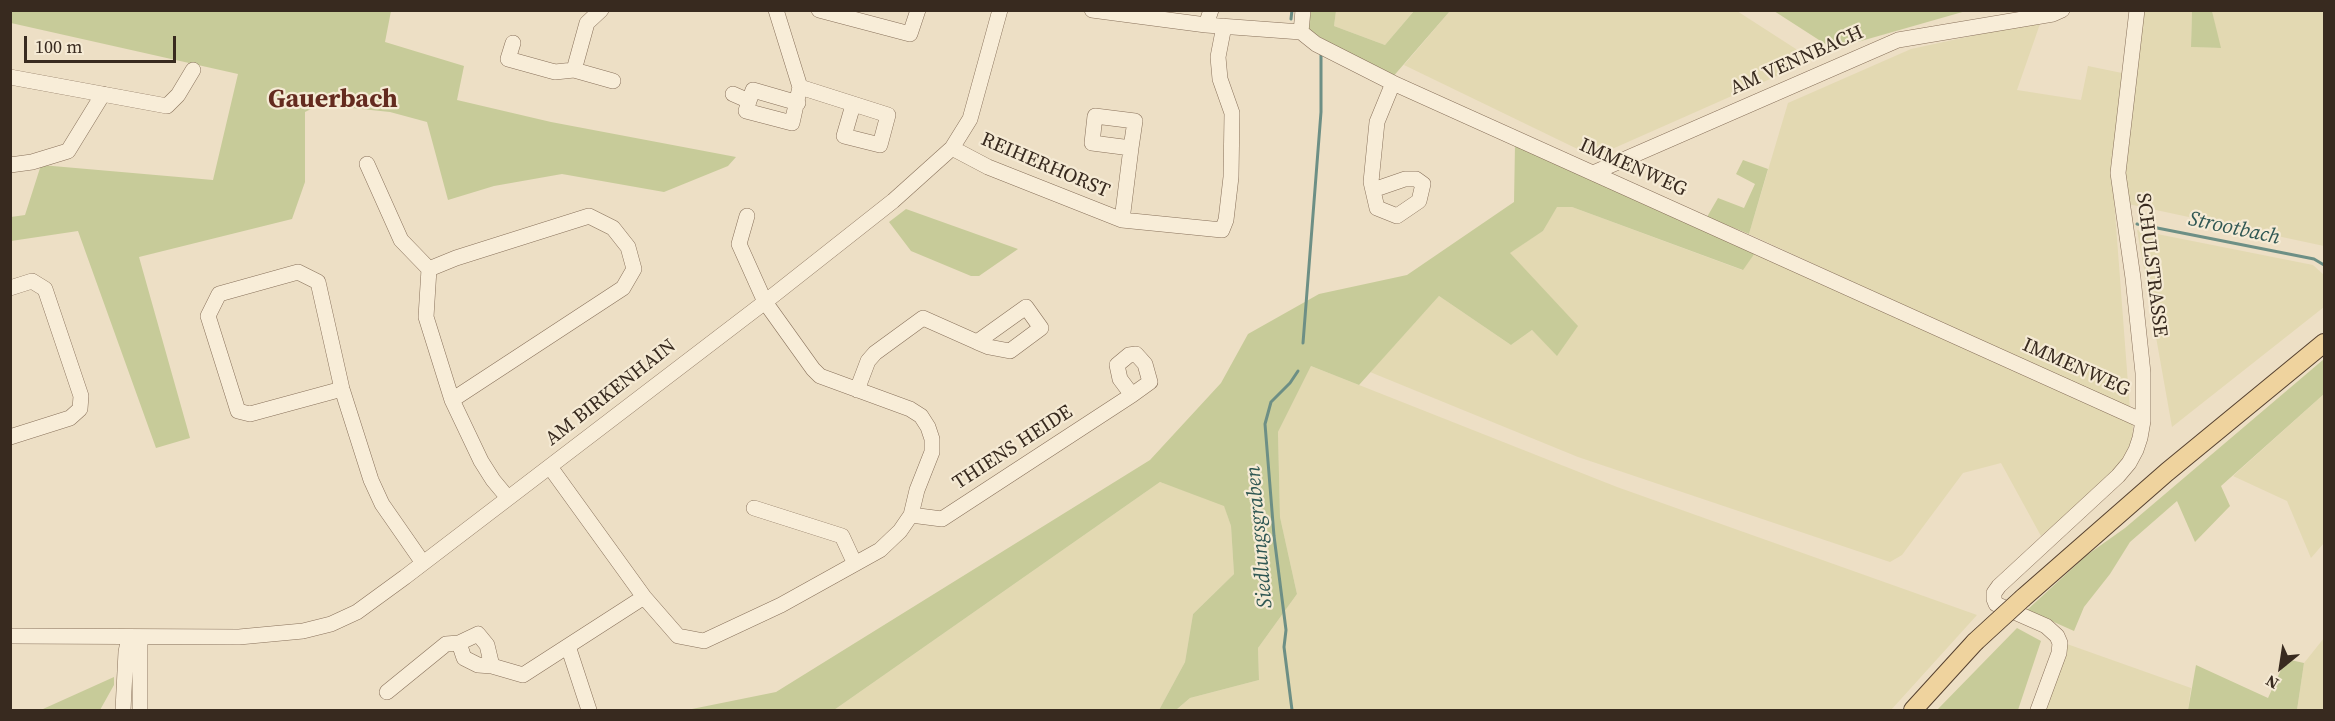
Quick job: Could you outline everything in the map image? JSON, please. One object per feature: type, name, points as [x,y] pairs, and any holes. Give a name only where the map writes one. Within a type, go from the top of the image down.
[{"type":"main road","points":[[1913,711],[1975,642],[2023,598],[2167,472],[2325,343]]},
{"type":"street","points":[[574,69],[587,24],[601,10]]},
{"type":"street","points":[[776,10],[799,95],[792,123],[746,111],[753,90],[799,95],[853,105]]},
{"type":"street","points":[[819,10],[874,17],[910,34],[918,10]]},
{"type":"street","name":"AM BIRKENHAIN","points":[[10,636],[239,637],[303,631],[331,624],[357,612],[765,302],[893,201],[952,148],[970,119],[1000,10]]},
{"type":"street","name":"IMMENWEG","points":[[1092,10],[1208,18],[1224,26],[1301,32],[1316,44],[1393,82],[2143,422]]},
{"type":"street","points":[[1301,32],[1303,10]]},
{"type":"street","name":"AM VENNBACH","points":[[1593,173],[1898,40],[2053,14],[2062,10]]},
{"type":"street","name":"SCHULSTRASSE","points":[[2038,711],[2059,653],[2060,643],[2057,636],[2046,626],[1996,604],[1995,593],[1999,586],[2022,564],[2118,476],[2136,450],[2143,422],[2143,374],[2137,314],[2118,173],[2137,10]]},
{"type":"street","name":"REIHERHORST","points":[[952,148],[988,167],[1122,220],[1221,230],[1226,220],[1231,177],[1232,113],[1220,80],[1218,57],[1224,26]]},
{"type":"street","points":[[513,43],[508,59],[555,72],[574,69],[613,81]]},
{"type":"street","points":[[10,76],[167,106],[178,95],[193,70]]},
{"type":"street","points":[[1373,190],[1371,182],[1377,122],[1393,82]]},
{"type":"street","points":[[10,165],[32,162],[68,151],[103,94]]},
{"type":"street","points":[[733,94],[749,100]]},
{"type":"street","name":"REIHERHORST","points":[[1122,220],[1131,148]]},
{"type":"street","points":[[367,164],[401,240],[429,269],[426,317],[452,400],[481,461],[508,498]]},
{"type":"street","points":[[429,269],[456,258],[589,216],[613,228],[628,247],[634,269],[623,288],[452,400]]},
{"type":"street","name":"THIENS HEIDE","points":[[550,466],[644,597],[678,636],[704,641],[781,605],[880,550],[900,531],[911,515],[917,490],[932,452],[932,439],[928,427],[921,416],[910,409],[820,376],[765,302],[740,244],[747,216]]},
{"type":"street","points":[[342,389],[250,414],[238,411],[208,316],[219,294],[298,272],[318,282],[342,389],[371,480],[382,504],[423,563]]},
{"type":"street","points":[[10,288],[32,281],[45,289],[81,396],[80,409],[70,418],[10,437]]},
{"type":"street","points":[[857,390],[868,362],[875,353],[923,318],[977,342]]},
{"type":"street","name":"THIENS HEIDE","points":[[911,515],[942,519],[1132,394]]},
{"type":"street","points":[[754,508],[842,536],[855,564]]},
{"type":"street","points":[[459,643],[464,658],[478,665],[492,666],[523,675],[644,597]]},
{"type":"street","points":[[387,692],[446,644],[459,643],[478,634],[487,645],[492,666]]},
{"type":"street","points":[[123,711],[126,652],[135,637]]},
{"type":"street","points":[[135,637],[140,711]]},
{"type":"street","points":[[568,646],[589,711]]},
{"type":"shaded area","points":[[1336,11],[1414,11],[1385,45],[1334,26]]},
{"type":"shaded area","points":[[1450,11],[1737,11],[1813,60],[1594,157],[1404,65]]},
{"type":"shaded area","points":[[2144,11],[2192,11],[2191,47],[2220,48],[2212,11],[2324,11],[2324,246],[2128,204],[2124,173]]},
{"type":"shaded area","points":[[2041,21],[2017,90],[2081,100],[2088,66],[2122,73],[2112,173],[2130,410],[1749,234],[1788,103],[1911,49]]},
{"type":"shaded area","points":[[1556,207],[1572,207],[1742,270],[1755,253],[2133,424],[2132,448],[2111,477],[2041,536],[2001,463],[1963,473],[1902,555],[1890,562],[1578,457],[1370,372],[1439,296],[1511,345],[1532,330],[1557,355],[1577,326],[1509,253],[1543,231]]},
{"type":"shaded area","points":[[2137,230],[2313,265],[2324,275],[2324,307],[2172,427]]},
{"type":"shaded area","points":[[1311,366],[1617,487],[1977,615],[1891,710],[1176,710],[1190,698],[1259,680],[1258,648],[1297,594],[1280,517],[1278,432]]},
{"type":"shaded area","points":[[2324,394],[2324,543],[2311,558],[2287,501],[2233,476]]},
{"type":"shaded area","points":[[1160,482],[1224,505],[1231,526],[1234,574],[1193,614],[1185,662],[1159,710],[834,710]]},
{"type":"shaded area","points":[[2324,638],[2324,710],[2297,710],[2304,663]]},
{"type":"shaded area","points":[[2067,644],[2191,688],[2188,710],[2043,710]]},
{"type":"green space","points":[[11,10],[391,11],[385,42],[464,66],[457,100],[551,122],[736,157],[728,166],[664,192],[562,174],[494,186],[448,200],[427,122],[390,112],[352,108],[335,97],[305,112],[305,182],[292,219],[139,257],[190,438],[156,448],[78,231],[11,241],[11,217],[25,215],[41,165],[213,180],[238,74],[11,23]]},
{"type":"green space","points":[[1311,11],[1336,11],[1334,26],[1385,45],[1414,11],[1450,11],[1391,79],[1308,30]]},
{"type":"green space","points":[[1774,11],[1966,11],[1833,49]]},
{"type":"green space","points":[[2192,11],[2212,11],[2221,48],[2191,47]]},
{"type":"green space","points":[[1515,145],[1755,253],[1743,270],[1572,207],[1557,207],[1543,231],[1510,253],[1578,326],[1557,356],[1532,330],[1511,345],[1439,296],[1359,385],[1311,366],[1278,432],[1280,517],[1297,594],[1258,648],[1259,680],[1190,698],[1176,710],[1159,710],[1185,662],[1193,614],[1234,574],[1231,526],[1224,506],[1160,482],[834,710],[687,710],[776,692],[1150,460],[1221,383],[1248,334],[1319,294],[1407,275],[1514,202]]},
{"type":"green space","points":[[1743,160],[1768,169],[1749,234],[1707,217],[1718,198],[1744,208],[1755,184],[1736,174]]},
{"type":"green space","points":[[906,209],[1018,249],[979,276],[971,276],[911,251],[889,222]]},
{"type":"green space","points":[[2324,359],[2324,394],[2221,486],[2230,506],[2195,542],[2177,501],[2130,542],[2110,574],[2084,607],[2074,631],[2027,610],[2087,555],[2125,528]]},
{"type":"green space","points":[[2017,628],[2041,641],[2018,710],[1937,710]]},
{"type":"green space","points":[[2286,659],[2304,663],[2297,710],[2188,710],[2196,665],[2268,698]]},
{"type":"green space","points":[[114,677],[114,685],[100,710],[11,710],[43,709]]},
{"type":"waterway","points":[[1291,19],[1292,10]]},
{"type":"waterway","points":[[1303,343],[1321,112],[1321,55]]},
{"type":"waterway","name":"Strootbach","points":[[2137,224],[2314,259],[2324,265]]},
{"type":"waterway","name":"Siedlungsgraben","points":[[1292,710],[1284,647],[1286,630],[1274,536],[1265,424],[1271,402],[1290,383],[1298,371]]},
{"type":"district","name":"Gauerbach","points":[[333,100]]}]
